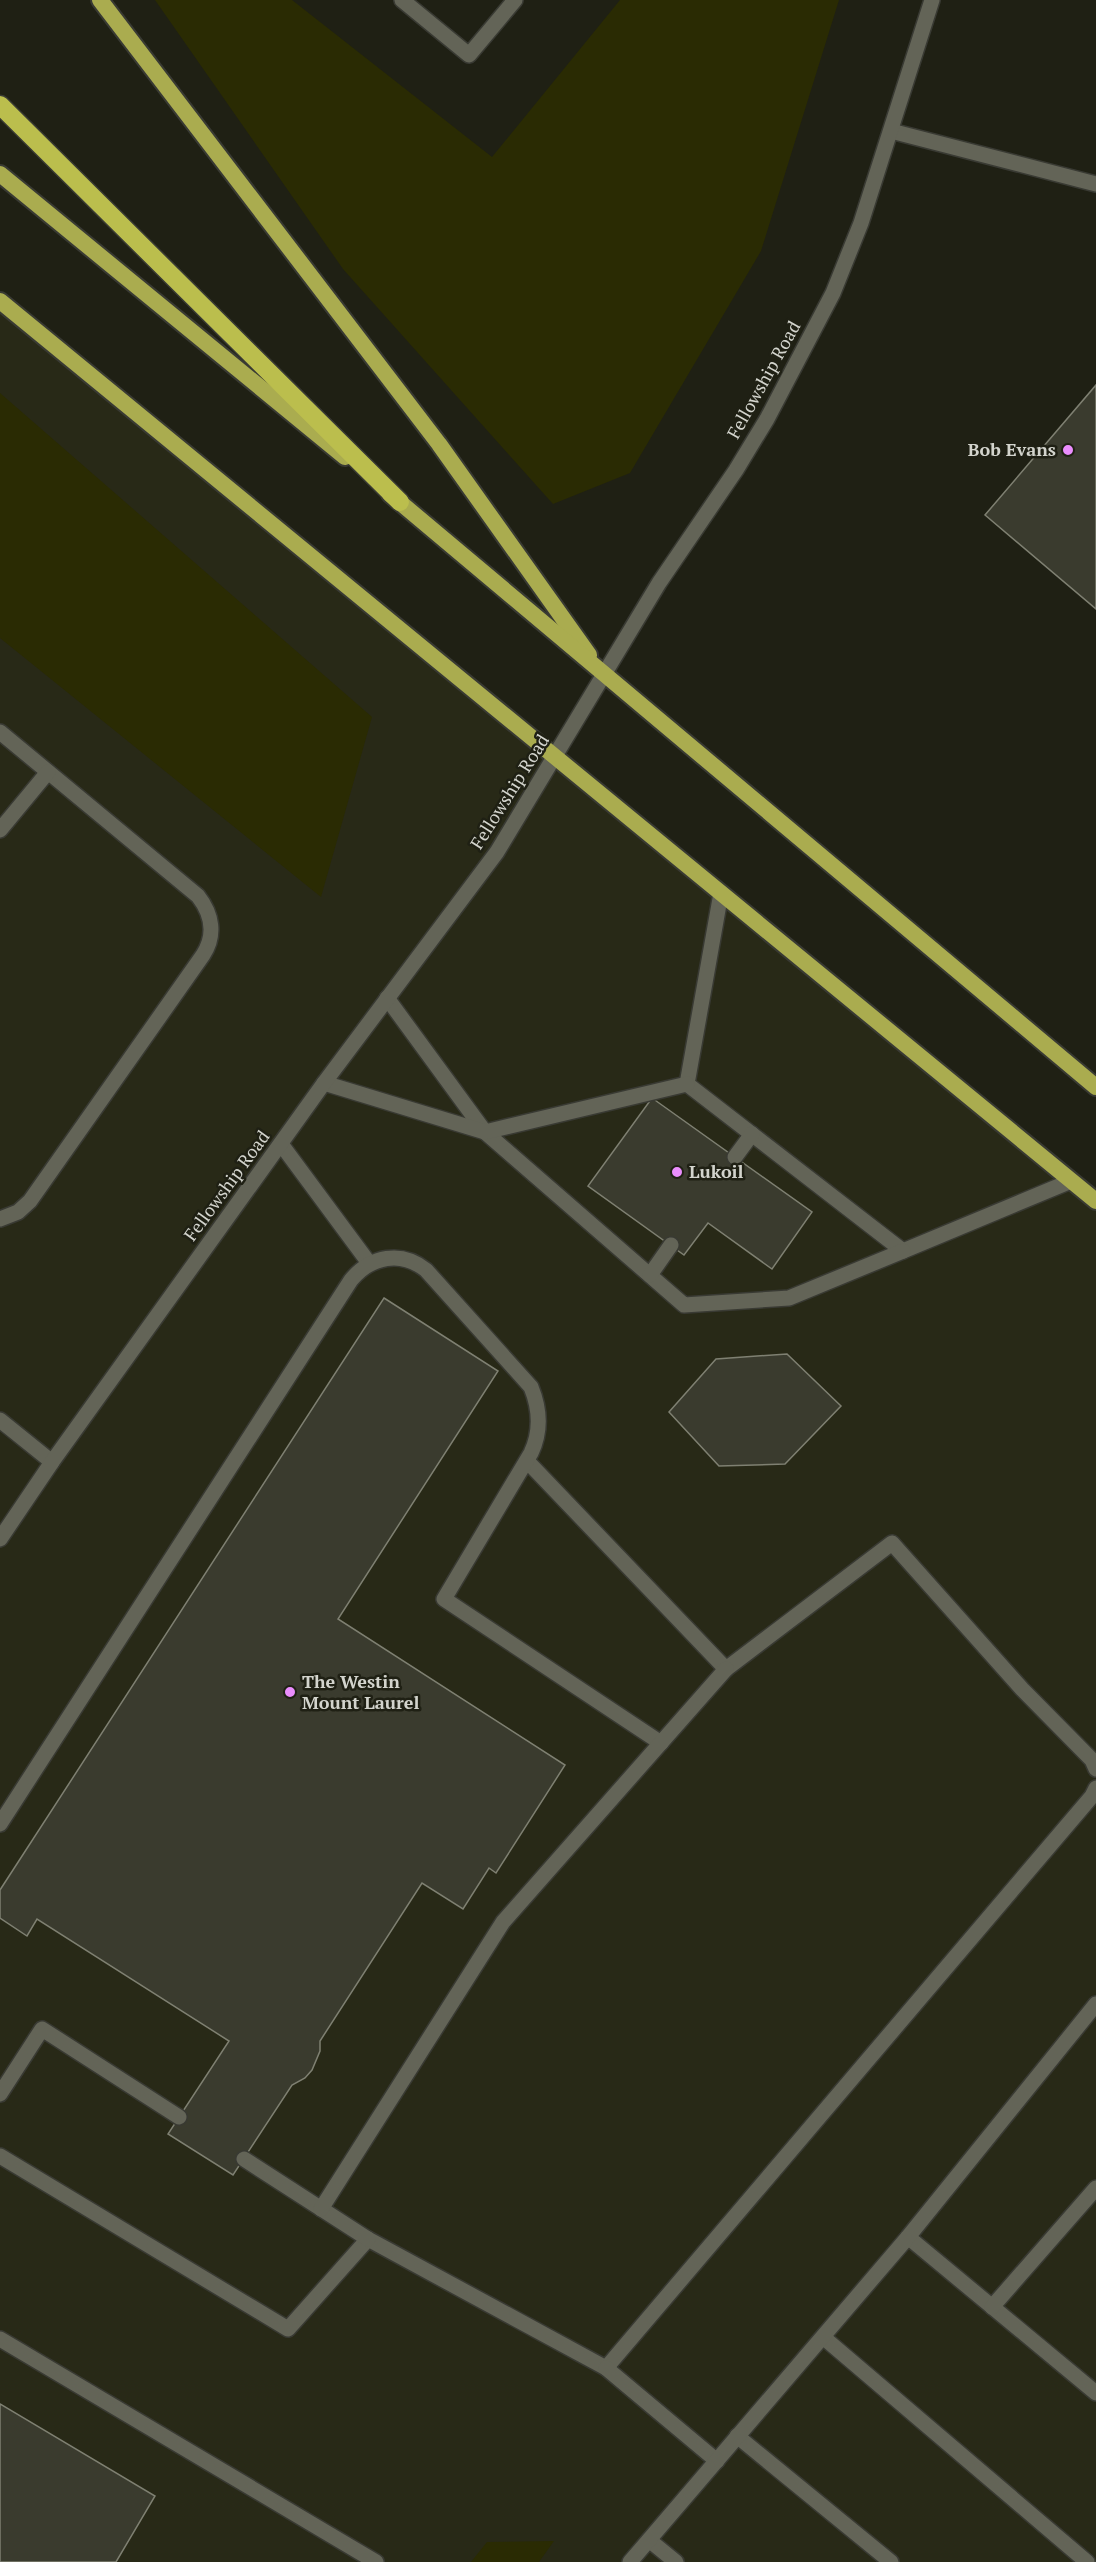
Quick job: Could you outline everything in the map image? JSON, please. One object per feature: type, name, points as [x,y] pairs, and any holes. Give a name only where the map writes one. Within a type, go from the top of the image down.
[{"type":"highway","points":[[100,0],[439,444],[604,675]]},
{"type":"highway","points":[[0,105],[400,502]]},
{"type":"highway","points":[[0,174],[400,502],[1096,1087]]},
{"type":"highway","points":[[0,302],[1096,1201]]},
{"type":"street","points":[[402,0],[469,55],[515,0]]},
{"type":"street","name":"Fellowship Road","points":[[0,1539],[52,1462],[324,1083],[497,852],[659,583],[736,470],[802,356],[833,293],[861,223],[932,0]]},
{"type":"street","points":[[891,131],[1096,184]]},
{"type":"street","points":[[0,732],[198,896],[209,915],[211,936],[203,956],[30,1201],[18,1212],[0,1219]]},
{"type":"street","points":[[0,830],[48,772]]},
{"type":"street","points":[[687,1084],[721,893]]},
{"type":"street","points":[[387,998],[485,1132],[684,1305],[789,1298],[1071,1181]]},
{"type":"street","points":[[324,1083],[485,1132],[687,1084]]},
{"type":"street","points":[[687,1084],[903,1251]]},
{"type":"street","points":[[735,1157],[752,1134]]},
{"type":"street","points":[[281,1144],[369,1263]]},
{"type":"street","points":[[650,1275],[671,1245]]},
{"type":"street","points":[[0,1824],[351,1280],[369,1263],[386,1258],[399,1257],[422,1266],[531,1387],[537,1403],[538,1429],[527,1461],[444,1599],[661,1743]]},
{"type":"street","points":[[0,1420],[52,1462]]},
{"type":"street","points":[[527,1461],[726,1668]]},
{"type":"street","points":[[321,2209],[503,1922],[726,1668],[892,1543],[1022,1689],[1092,1760],[1096,1769]]},
{"type":"street","points":[[606,2368],[1077,1814],[1096,1788]]},
{"type":"street","points":[[630,2562],[908,2237],[1096,2004]]},
{"type":"street","points":[[0,2094],[42,2029],[179,2117]]},
{"type":"street","points":[[0,2156],[288,2329],[368,2239]]},
{"type":"street","points":[[244,2159],[368,2239],[606,2368],[717,2461]]},
{"type":"street","points":[[992,2307],[1096,2188]]},
{"type":"street","points":[[908,2237],[1096,2393]]},
{"type":"street","points":[[823,2337],[1087,2562]]},
{"type":"street","points":[[0,2339],[376,2562]]},
{"type":"street","points":[[737,2436],[891,2562]]},
{"type":"street","points":[[649,2540],[676,2562]]},
{"type":"shaded area","points":[[155,0],[292,0],[492,157],[620,0],[839,0],[761,251],[630,473],[553,504],[343,269]]},
{"type":"shaded area","points":[[0,302],[1096,1201],[1096,2562],[0,2562]]},
{"type":"shaded area","points":[[0,393],[372,717],[321,897],[0,638]]},
{"type":"shaded area","points":[[554,2541],[539,2562],[471,2562],[487,2542]]},
{"type":"building","name":"Bob Evans","points":[[1096,385],[1096,609],[985,515]]},
{"type":"building","name":"Lukoil","points":[[652,1098],[812,1212],[772,1269],[708,1223],[684,1255],[588,1186]]},
{"type":"building","name":"The Westin Mount Laurel","points":[[384,1298],[498,1371],[338,1619],[565,1765],[496,1873],[489,1868],[463,1909],[422,1883],[320,2041],[320,2051],[312,2070],[305,2078],[292,2085],[233,2175],[168,2134],[229,2041],[37,1919],[27,1936],[0,1918],[0,1890]]},
{"type":"building","points":[[787,1354],[841,1406],[785,1464],[719,1466],[669,1412],[716,1359]]},
{"type":"building","points":[[0,2404],[155,2496],[116,2562],[0,2562]]},
{"type":"place","name":"Bob Evans","points":[[1068,450]]},
{"type":"place","name":"Lukoil","points":[[677,1172]]},
{"type":"place","name":"The Westin Mount Laurel","points":[[290,1692]]}]
